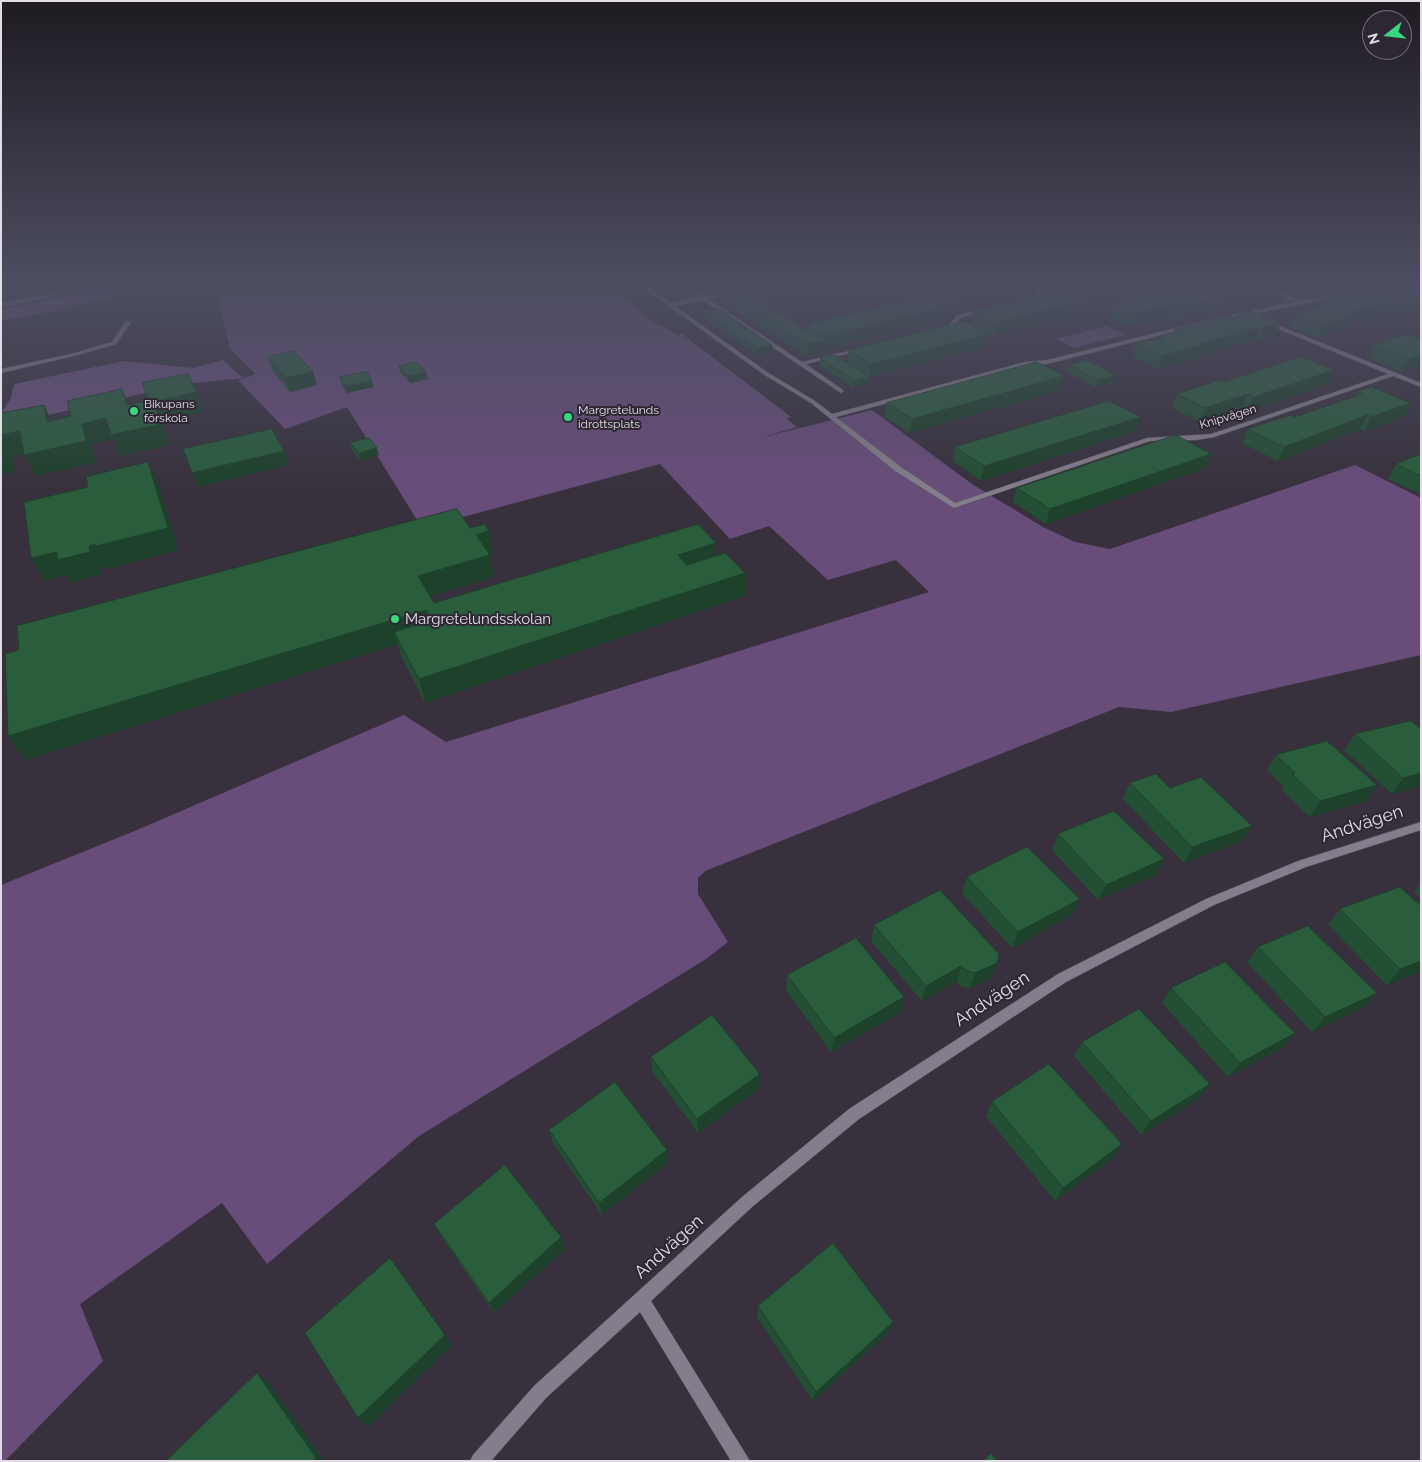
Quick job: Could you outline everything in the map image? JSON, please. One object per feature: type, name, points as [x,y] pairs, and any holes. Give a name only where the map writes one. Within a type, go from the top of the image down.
[{"type":"street","points":[[1,371],[71,355]]},
{"type":"street","points":[[739,355],[765,374],[813,402],[831,416],[1025,364],[1047,362],[1074,355]]},
{"type":"street","points":[[787,355],[841,390]]},
{"type":"street","points":[[800,364],[835,355]]},
{"type":"street","points":[[1347,355],[1419,384]]},
{"type":"street","name":"Knipvägen","points":[[831,416],[898,469],[954,506],[1150,439],[1212,436],[1393,374]]},
{"type":"street","name":"Andvägen","points":[[479,1461],[540,1392],[747,1202],[854,1114],[1062,978],[1210,902],[1302,864],[1421,826]]},
{"type":"street","name":"Andvägen","points":[[641,1299],[741,1461]]},
{"type":"shaded area","points":[[236,355],[710,355],[791,417],[786,418],[797,427],[760,438],[872,410],[972,484],[1043,527],[1075,542],[1110,549],[1355,465],[1421,498],[1421,655],[1171,712],[1119,707],[705,871],[698,878],[698,894],[728,942],[706,959],[419,1136],[267,1264],[222,1203],[80,1304],[103,1361],[5,1461],[1,1461],[1,885],[137,830],[404,715],[446,742],[929,592],[896,560],[828,580],[769,526],[730,539],[660,464],[422,528],[347,407],[285,429],[238,380],[256,374]]},
{"type":"shaded area","points":[[223,360],[243,378],[184,384],[48,415],[1,418],[1,413],[11,398],[14,384],[124,361],[193,368]]},
{"type":"building","points":[[298,355],[313,372],[286,378],[268,357]]},
{"type":"building","points":[[834,355],[869,377],[855,381],[820,358]]},
{"type":"building","points":[[857,355],[906,355],[871,364]]},
{"type":"building","points":[[1400,355],[1418,355],[1409,359]]},
{"type":"building","points":[[1301,357],[1334,370],[1254,397],[1248,394],[1205,408],[1177,394],[1220,380],[1223,382]]},
{"type":"building","points":[[1087,360],[1116,375],[1098,380],[1069,365]]},
{"type":"building","points":[[417,362],[426,372],[408,376],[399,366]]},
{"type":"building","points":[[1037,362],[1064,376],[912,419],[887,403]]},
{"type":"building","points":[[367,372],[372,381],[345,386],[340,377]]},
{"type":"building","points":[[188,374],[197,392],[153,402],[162,424],[111,435],[106,418],[82,424],[86,441],[24,455],[20,431],[1,435],[1,413],[44,405],[47,422],[71,416],[67,401],[122,389],[127,405],[149,401],[142,383]]},
{"type":"building","points":[[1372,387],[1411,403],[1371,417],[1367,415],[1284,447],[1248,429],[1291,415],[1295,417],[1362,394],[1357,392]]},
{"type":"building","points":[[1109,401],[1141,417],[984,466],[955,447]]},
{"type":"building","points":[[272,429],[284,451],[192,473],[183,449]]},
{"type":"building","points":[[1176,435],[1211,454],[1050,509],[1017,488]]},
{"type":"building","points":[[369,438],[377,448],[359,453],[350,443]]},
{"type":"building","points":[[1421,454],[1421,476],[1396,464]]},
{"type":"building","points":[[148,462],[168,528],[96,546],[95,544],[89,546],[90,552],[58,560],[57,552],[31,558],[24,502],[88,487],[86,477]]},
{"type":"building","points":[[457,509],[470,528],[485,524],[489,531],[476,535],[490,555],[418,576],[434,603],[698,524],[716,543],[678,555],[687,565],[725,553],[745,573],[419,679],[394,632],[432,620],[426,610],[8,736],[5,654],[19,650],[17,626]]},
{"type":"building","points":[[1411,721],[1421,729],[1421,773],[1403,778],[1355,734]]},
{"type":"building","points":[[1327,741],[1377,785],[1320,801],[1292,774],[1295,773],[1276,755]]},
{"type":"building","points":[[1156,774],[1170,788],[1201,777],[1252,826],[1192,847],[1130,783]]},
{"type":"building","points":[[1114,811],[1164,859],[1106,885],[1058,834]]},
{"type":"building","points":[[1027,847],[1080,899],[1018,932],[967,877]]},
{"type":"building","points":[[1400,887],[1421,906],[1421,961],[1400,969],[1340,909]]},
{"type":"building","points":[[940,890],[999,954],[997,963],[975,973],[967,971],[961,966],[926,986],[874,925]]},
{"type":"building","points":[[1308,926],[1377,993],[1325,1017],[1258,947]]},
{"type":"building","points":[[856,938],[904,997],[834,1038],[787,975]]},
{"type":"building","points":[[1225,962],[1295,1033],[1240,1063],[1171,988]]},
{"type":"building","points":[[1139,1009],[1210,1084],[1151,1121],[1082,1042]]},
{"type":"building","points":[[712,1015],[760,1074],[697,1119],[651,1057]]},
{"type":"building","points":[[1049,1064],[1122,1144],[1063,1188],[992,1102]]},
{"type":"building","points":[[615,1082],[667,1150],[599,1203],[549,1130]]},
{"type":"building","points":[[505,1165],[561,1237],[489,1303],[434,1224]]},
{"type":"building","points":[[833,1243],[893,1322],[816,1392],[758,1306]]},
{"type":"building","points":[[390,1258],[445,1335],[358,1418],[305,1333]]},
{"type":"building","points":[[257,1373],[316,1458],[314,1461],[166,1461]]},
{"type":"building","points":[[991,1453],[997,1461],[984,1461]]},
{"type":"place","name":"Bikupans förskola","points":[[134,411]]},
{"type":"place","name":"Margretelunds idrottsplats","points":[[568,417]]},
{"type":"place","name":"Margretelundsskolan","points":[[395,619]]}]
